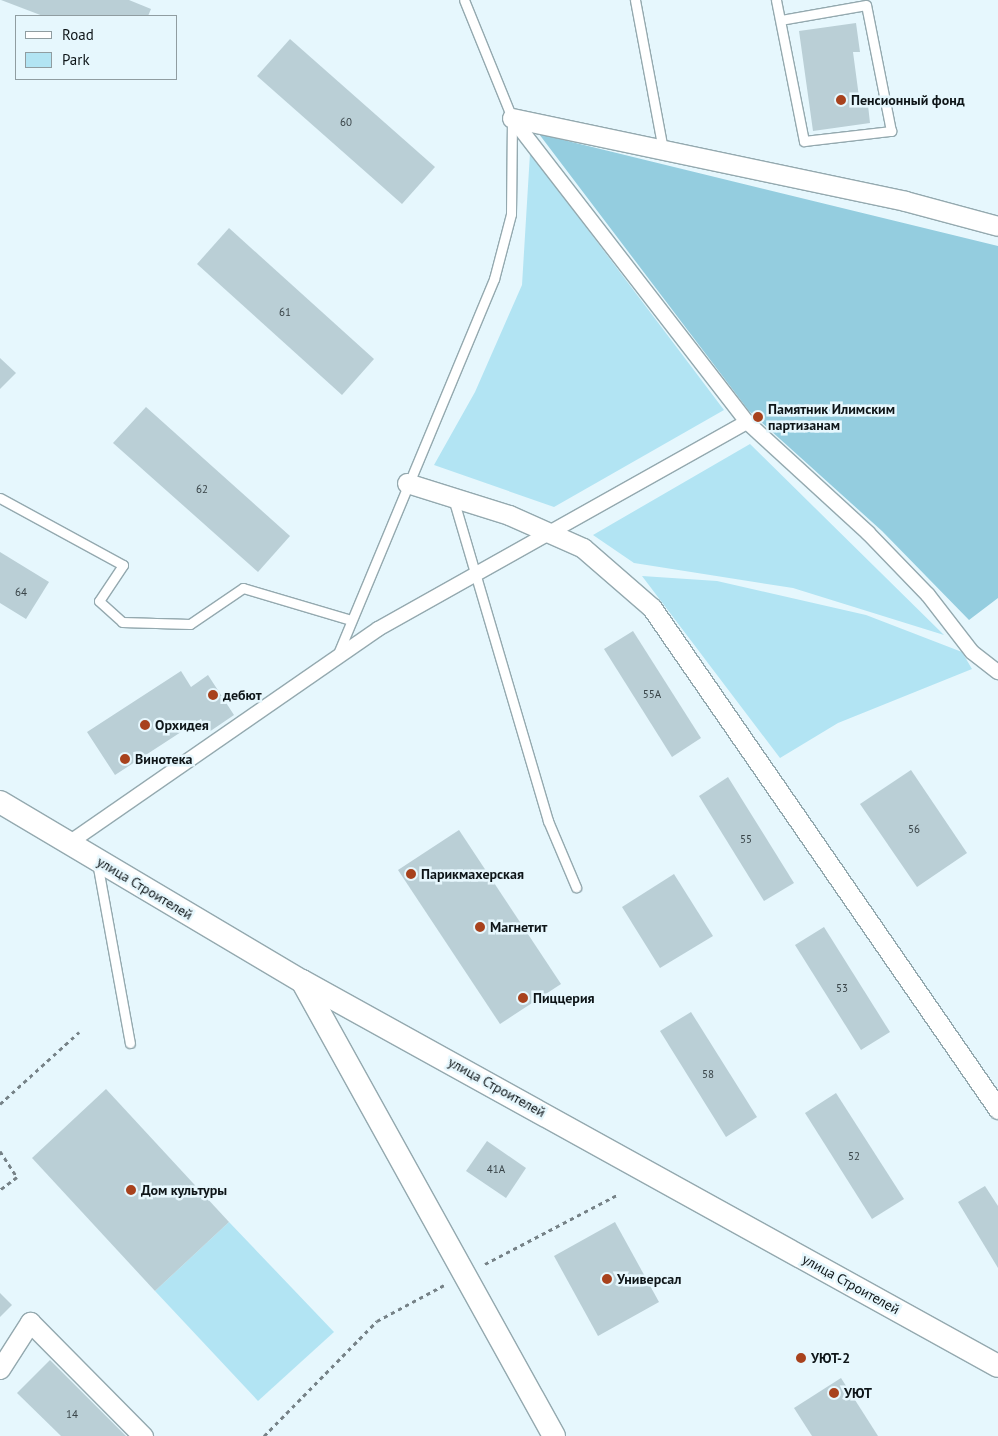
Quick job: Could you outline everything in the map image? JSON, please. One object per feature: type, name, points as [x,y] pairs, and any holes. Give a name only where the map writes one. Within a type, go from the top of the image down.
[{"type":"street","points":[[512,118],[905,201],[998,226]]},
{"type":"street","points":[[512,118],[747,422],[868,534],[928,595],[972,652],[998,672]]},
{"type":"street","points":[[69,843],[336,657],[474,572],[747,422]]},
{"type":"street","points":[[407,482],[548,532],[583,548],[652,608],[998,1110]]},
{"type":"street","name":"улица Строителей","points":[[0,802],[302,981],[998,1366]]},
{"type":"street","points":[[302,981],[554,1436]]},
{"type":"street","points":[[0,1369],[30,1322],[143,1436]]},
{"type":"lane","points":[[336,657],[407,482],[494,279],[511,214],[512,118],[464,0]]},
{"type":"lane","points":[[635,0],[663,150]]},
{"type":"lane","points":[[776,0],[804,140],[891,131],[866,5],[781,20]]},
{"type":"lane","points":[[0,498],[123,565],[99,601],[122,622],[190,624],[243,588],[351,620]]},
{"type":"lane","points":[[453,498],[548,821],[576,887]]},
{"type":"lane","points":[[96,859],[130,1043]]},
{"type":"path","points":[[0,1104],[79,1032]]},
{"type":"path","points":[[0,1151],[17,1177],[0,1190]]},
{"type":"path","points":[[264,1436],[377,1321],[619,1194]]},
{"type":"green space","points":[[530,153],[724,410],[554,507],[434,465],[475,392],[522,285]]},
{"type":"green space","points":[[750,444],[944,635],[793,588],[634,563],[593,535]]},
{"type":"green space","points":[[642,576],[717,581],[866,615],[962,652],[972,669],[838,723],[780,758]]},
{"type":"green space","points":[[229,1222],[334,1332],[258,1401],[155,1291]]},
{"type":"shaded area","points":[[539,134],[998,246],[998,598],[969,620],[882,531],[749,411]]},
{"type":"building","points":[[1,0],[129,0],[151,9],[148,15],[40,15]]},
{"type":"building","points":[[856,23],[860,52],[853,52],[859,97],[867,96],[870,123],[813,131],[799,31]]},
{"type":"building","points":[[290,39],[435,167],[402,204],[257,76]]},
{"type":"building","points":[[229,228],[374,359],[342,395],[197,264]]},
{"type":"building","points":[[0,358],[16,373],[0,389]]},
{"type":"building","points":[[146,407],[290,536],[258,572],[113,443]]},
{"type":"building","points":[[0,552],[49,582],[26,619],[0,603]]},
{"type":"building","points":[[633,631],[701,738],[672,757],[604,649]]},
{"type":"building","name":"Орхидея","points":[[181,671],[191,687],[208,675],[234,715],[209,732],[201,719],[115,775],[87,732]]},
{"type":"building","points":[[911,770],[967,853],[917,887],[860,804]]},
{"type":"building","points":[[728,777],[794,883],[764,901],[699,796]]},
{"type":"building","name":"Магнетит","points":[[459,830],[561,984],[500,1024],[398,870]]},
{"type":"building","points":[[674,874],[713,936],[660,968],[622,907]]},
{"type":"building","points":[[824,927],[890,1032],[861,1050],[795,945]]},
{"type":"building","points":[[691,1012],[757,1117],[726,1137],[660,1031]]},
{"type":"building","name":"Дом культуры","points":[[106,1089],[229,1222],[155,1291],[32,1158]]},
{"type":"building","points":[[836,1093],[904,1199],[872,1219],[805,1113]]},
{"type":"building","points":[[487,1141],[526,1168],[506,1198],[466,1171]]},
{"type":"building","points":[[985,1186],[998,1206],[998,1268],[958,1202]]},
{"type":"building","name":"Универсал","points":[[615,1222],[659,1302],[598,1336],[554,1256]]},
{"type":"building","points":[[0,1293],[12,1305],[0,1317]]},
{"type":"building","points":[[50,1360],[126,1436],[61,1436],[17,1393]]},
{"type":"building","name":"УЮТ","points":[[841,1378],[878,1436],[812,1436],[794,1408]]},
{"type":"place","name":"Пенсионный фонд","points":[[841,100]]},
{"type":"place","name":"Памятник Илимским партизанам","points":[[758,417]]},
{"type":"place","name":"дебют","points":[[213,695]]},
{"type":"place","name":"Орхидея","points":[[145,725]]},
{"type":"place","name":"Винотека","points":[[125,759]]},
{"type":"place","name":"Парикмахерская","points":[[411,874]]},
{"type":"place","name":"Магнетит","points":[[480,927]]},
{"type":"place","name":"Пиццерия","points":[[523,998]]},
{"type":"place","name":"Дом культуры","points":[[131,1190]]},
{"type":"place","name":"Универсал","points":[[607,1279]]},
{"type":"place","name":"УЮТ-2","points":[[801,1358]]},
{"type":"place","name":"УЮТ","points":[[834,1393]]}]
